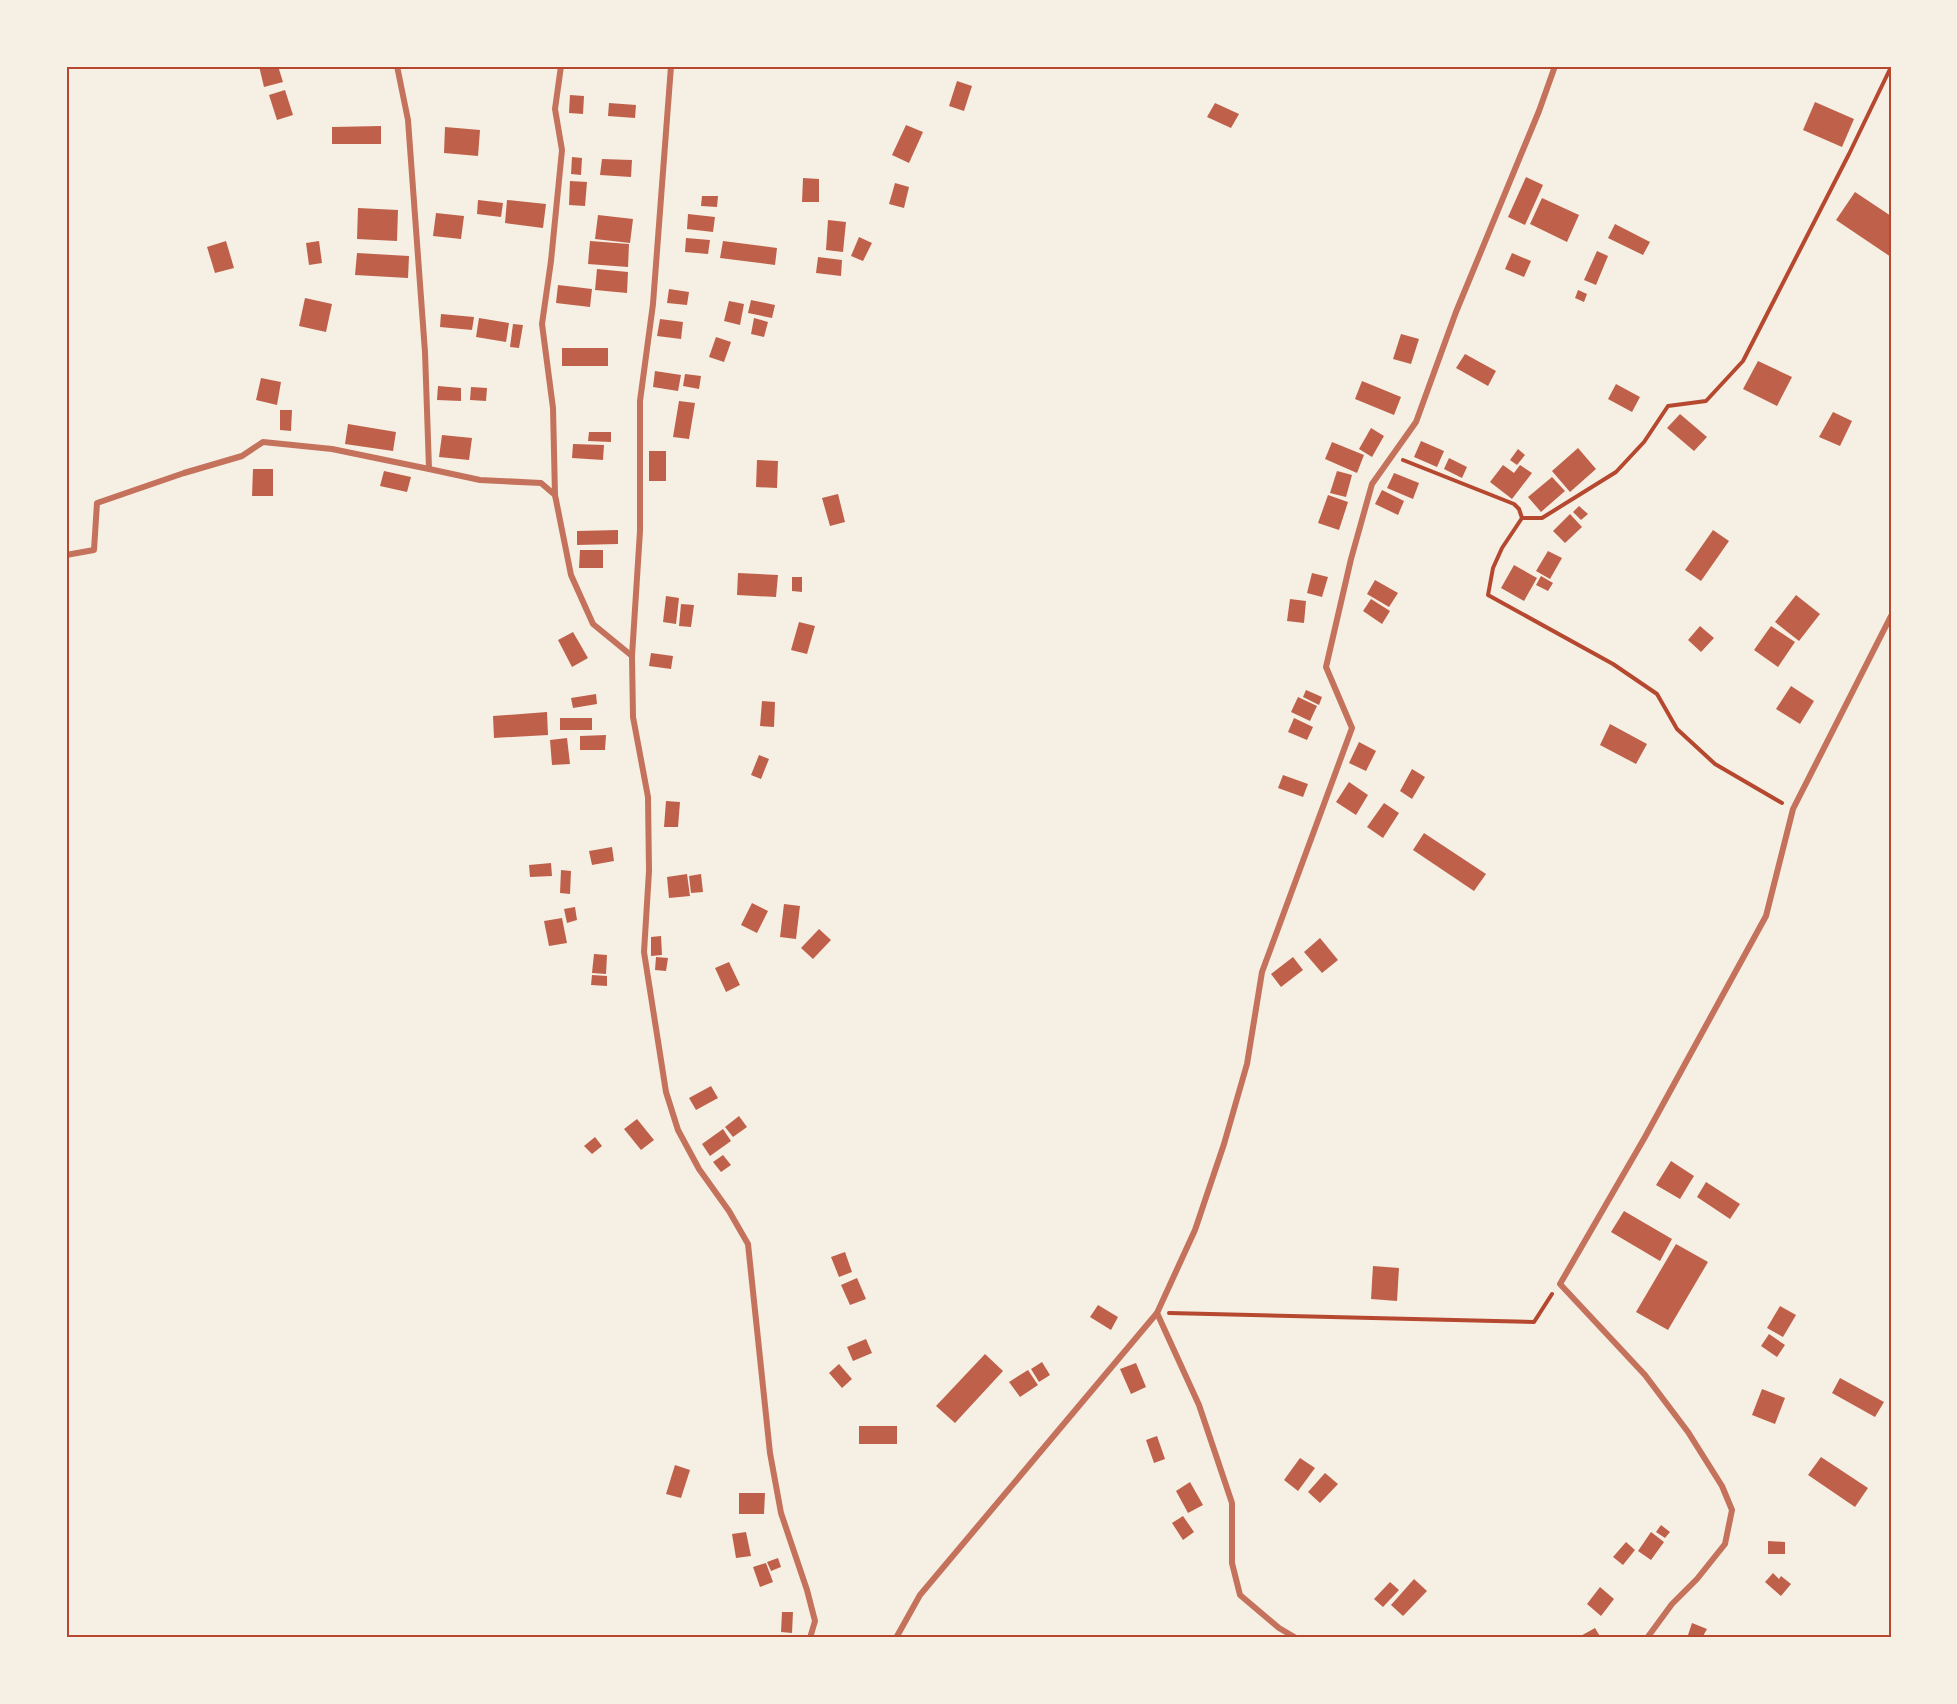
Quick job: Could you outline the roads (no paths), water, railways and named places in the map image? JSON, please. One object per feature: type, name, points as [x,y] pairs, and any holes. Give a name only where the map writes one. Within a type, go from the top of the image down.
[{"type":"street","points":[[397,66],[408,120],[425,352],[429,469]]},
{"type":"street","points":[[561,66],[555,109],[562,150],[542,324],[552,408],[555,495],[571,574],[593,624],[632,656]]},
{"type":"street","points":[[671,66],[653,304],[640,402],[640,531],[632,656],[633,717],[648,796],[649,871],[644,952],[666,1092],[678,1130],[699,1168],[729,1211],[748,1244],[770,1453],[781,1513],[815,1621],[810,1638]]},
{"type":"street","points":[[896,1638],[920,1595],[1156,1313],[1195,1230],[1247,1064],[1262,972],[1352,728],[1347,711],[1326,667],[1351,559],[1372,484],[1416,422],[1456,312],[1539,111],[1555,66]]},
{"type":"street","points":[[66,555],[94,550],[97,503],[242,456],[263,442],[332,449],[480,480],[541,483],[555,495]]},
{"type":"street","points":[[1647,1638],[1672,1604],[1697,1579],[1725,1544],[1732,1510],[1722,1486],[1681,1423],[1645,1375],[1560,1284],[1645,1137],[1767,916],[1793,809],[1891,616]]},
{"type":"street","points":[[1156,1313],[1199,1405],[1232,1503],[1232,1563],[1240,1594],[1279,1628],[1296,1638]]}]
